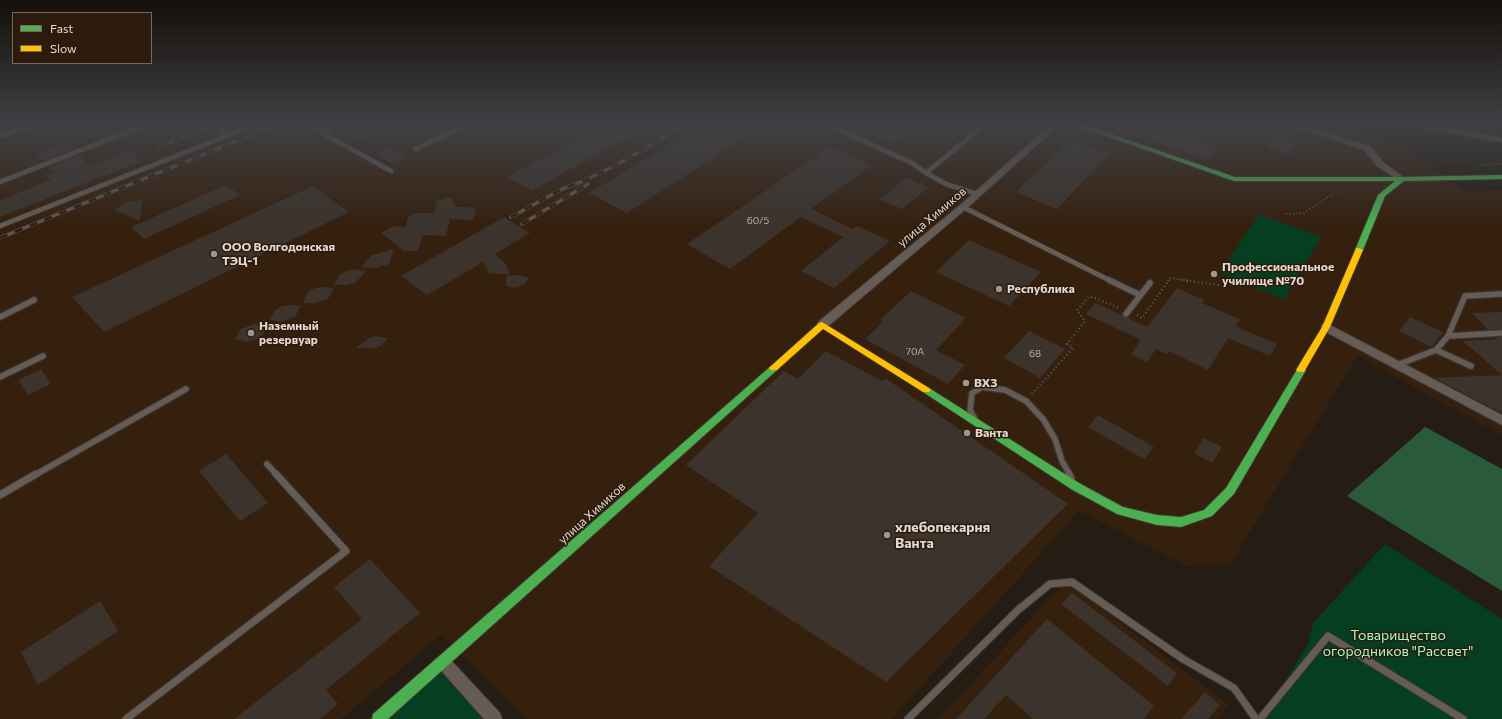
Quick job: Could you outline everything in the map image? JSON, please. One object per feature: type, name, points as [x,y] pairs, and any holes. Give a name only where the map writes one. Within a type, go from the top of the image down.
[{"type":"street","name":"улица Химиков","points":[[378,719],[822,325],[963,207],[1017,159]]},
{"type":"street","points":[[1175,159],[1234,179],[1402,179],[1502,177]]},
{"type":"street","points":[[1376,159],[1380,164],[1402,179]]},
{"type":"street","points":[[822,325],[1075,486],[1121,511],[1157,520],[1181,522],[1208,513],[1230,491],[1326,327],[1382,195],[1402,179]]},
{"type":"street","points":[[1326,327],[1500,418]]},
{"type":"street","points":[[443,662],[494,719]]},
{"type":"lane","points":[[0,182],[60,159]]},
{"type":"lane","points":[[0,226],[172,159]]},
{"type":"lane","points":[[369,159],[391,171]]},
{"type":"lane","points":[[902,159],[946,184],[977,194]]},
{"type":"lane","points":[[926,173],[943,159]]},
{"type":"lane","points":[[963,207],[1140,295]]},
{"type":"lane","points":[[1127,313],[1150,283]]},
{"type":"lane","points":[[1397,365],[1436,350],[1448,336],[1465,296],[1502,294]]},
{"type":"lane","points":[[0,317],[34,300]]},
{"type":"lane","points":[[1448,336],[1502,333]]},
{"type":"lane","points":[[1436,350],[1471,366]]},
{"type":"lane","points":[[0,377],[43,356]]},
{"type":"lane","points":[[976,422],[970,410],[970,401],[972,393],[982,387],[1005,390],[1026,401],[1043,419],[1056,439],[1062,461],[1075,486]]},
{"type":"lane","points":[[0,496],[186,389]]},
{"type":"lane","points":[[126,719],[346,551],[267,464]]},
{"type":"lane","points":[[908,719],[1018,610],[1050,584],[1072,582],[1183,659],[1234,688],[1256,719]]},
{"type":"lane","points":[[1260,719],[1328,636],[1463,719]]},
{"type":"path","points":[[1286,214],[1304,213],[1354,179]]},
{"type":"path","points":[[1026,401],[1073,348],[1067,344],[1085,320],[1077,310],[1090,296],[1127,313],[1142,318],[1170,278],[1219,285]]},
{"type":"shaded area","points":[[0,159],[1422,159],[1464,191],[1502,190],[1502,435],[1357,356],[1231,563],[1187,566],[1079,511],[892,719],[527,719],[441,635],[341,719],[0,719]]},
{"type":"shaded area","points":[[1066,581],[1229,705],[1217,719],[938,719]]},
{"type":"green space","points":[[1259,214],[1321,237],[1284,299],[1220,273]]},
{"type":"green space","points":[[1425,427],[1502,469],[1502,591],[1347,496]]},
{"type":"green space","name":"Товарищество огородников \"Рассвет\"","points":[[1385,544],[1502,619],[1502,719],[1262,719],[1308,644],[1313,623]]},
{"type":"green space","points":[[443,662],[494,719],[378,719]]},
{"type":"building","points":[[40,159],[49,159],[43,161]]},
{"type":"building","points":[[69,159],[82,159],[89,166],[108,159],[139,159],[142,161],[0,217],[0,200],[51,180],[46,175],[55,172],[49,167]]},
{"type":"building","points":[[383,159],[403,159],[392,164]]},
{"type":"building","points":[[541,159],[590,159],[532,191],[507,177]]},
{"type":"building","points":[[646,159],[712,159],[627,213],[589,193]]},
{"type":"building","points":[[813,159],[857,159],[872,165],[811,209],[853,229],[858,226],[890,241],[834,288],[801,271],[843,237],[801,217],[730,269],[687,244]]},
{"type":"building","points":[[1051,159],[1105,159],[1057,209],[1016,192]]},
{"type":"building","points":[[907,178],[929,187],[902,209],[879,199]]},
{"type":"building","points":[[226,185],[240,195],[144,239],[131,227]]},
{"type":"building","name":"ООО Волгодонская ТЭЦ-1","points":[[313,186],[349,212],[104,332],[72,297]]},
{"type":"building","points":[[449,197],[452,199],[455,207],[476,209],[473,220],[450,219],[446,236],[423,235],[418,251],[404,251],[381,233],[393,226],[406,227],[408,217],[415,213],[434,213],[437,201]]},
{"type":"building","points":[[142,200],[140,221],[115,210],[126,202]]},
{"type":"building","points":[[504,217],[530,233],[495,254],[506,264],[510,275],[489,273],[483,262],[427,295],[401,276]]},
{"type":"building","name":"Республика","points":[[969,240],[1041,272],[1009,306],[936,272]]},
{"type":"building","points":[[394,249],[389,264],[376,268],[361,267],[372,255]]},
{"type":"building","points":[[353,269],[366,271],[355,283],[334,285],[339,275]]},
{"type":"building","points":[[519,275],[529,278],[525,284],[516,288],[506,285],[506,276]]},
{"type":"building","name":"Наземный резервуар","points":[[315,288],[334,288],[328,299],[315,303],[303,303],[308,292]]},
{"type":"building","points":[[1177,288],[1204,300],[1202,303],[1240,319],[1235,326],[1277,344],[1270,356],[1228,338],[1208,370],[1169,351],[1167,354],[1156,349],[1147,362],[1131,354],[1141,340],[1086,314],[1095,303],[1122,315],[1124,318],[1128,318],[1147,327]]},
{"type":"building","points":[[911,291],[966,318],[936,350],[965,365],[948,384],[865,339],[883,322],[880,320]]},
{"type":"building","name":"Наземный резервуар","points":[[282,306],[301,306],[295,317],[282,322],[270,320],[275,310]]},
{"type":"building","points":[[1502,312],[1502,329],[1488,330],[1472,313]]},
{"type":"building","points":[[1410,317],[1443,332],[1432,347],[1399,331]]},
{"type":"building","name":"Наземный резервуар","points":[[253,324],[267,326],[263,334],[256,339],[247,342],[235,339],[240,330]]},
{"type":"building","points":[[1029,331],[1065,349],[1040,378],[1004,358]]},
{"type":"building","points":[[375,336],[388,338],[382,345],[376,348],[356,348],[369,338]]},
{"type":"building","points":[[1502,337],[1502,375],[1463,341],[1498,339],[1496,338]]},
{"type":"building","name":"хлебопекарня Ванта","points":[[826,351],[882,381],[885,378],[1068,504],[886,682],[709,566],[758,513],[686,465],[784,371],[798,379]]},
{"type":"building","points":[[41,369],[51,384],[28,395],[18,380]]},
{"type":"building","points":[[1502,375],[1502,413],[1434,378]]},
{"type":"building","points":[[1098,415],[1154,447],[1144,459],[1088,427]]},
{"type":"building","points":[[1204,438],[1222,447],[1212,463],[1194,453]]},
{"type":"building","points":[[226,454],[268,503],[240,521],[199,471]]},
{"type":"building","points":[[370,559],[420,613],[326,690],[338,704],[320,719],[234,719],[362,619],[334,587]]},
{"type":"building","points":[[1072,593],[1177,673],[1168,686],[1061,604]]},
{"type":"building","points":[[100,601],[118,631],[38,685],[21,652]]},
{"type":"building","points":[[1047,619],[1154,706],[1144,719],[1033,719],[1006,695],[984,719],[956,719]]},
{"type":"building","points":[[1205,692],[1220,705],[1208,719],[1181,719]]},
{"type":"railway","points":[[0,238],[193,159]]},
{"type":"railway","points":[[511,217],[562,189],[581,182],[627,159]]},
{"type":"railway","points":[[522,224],[588,184]]},
{"type":"traffic: fast","points":[[1175,159],[1234,179],[1402,179]]},
{"type":"traffic: fast","points":[[1359,250],[1382,195],[1402,179],[1502,177]]},
{"type":"traffic: fast","points":[[378,719],[774,368]]},
{"type":"traffic: fast","points":[[926,390],[1075,486],[1121,511],[1157,520],[1181,522],[1208,513],[1230,491],[1301,370]]},
{"type":"traffic: slow","points":[[1301,370],[1326,327],[1359,250]]},
{"type":"traffic: slow","points":[[774,368],[822,325],[926,390]]},
{"type":"place","name":"ООО Волгодонская ТЭЦ-1","points":[[214,254]]},
{"type":"place","name":"Профессиональное училище №70","points":[[1214,274]]},
{"type":"place","name":"Республика","points":[[999,289]]},
{"type":"place","name":"Наземный резервуар","points":[[251,333]]},
{"type":"place","name":"ВХЗ","points":[[966,383]]},
{"type":"place","name":"Ванта","points":[[967,433]]},
{"type":"place","name":"хлебопекарня Ванта","points":[[887,535]]}]
